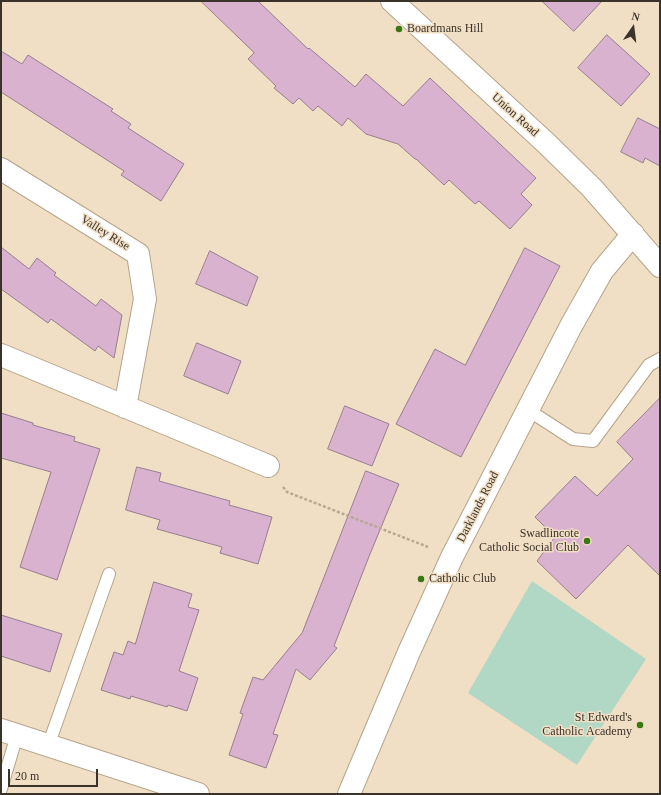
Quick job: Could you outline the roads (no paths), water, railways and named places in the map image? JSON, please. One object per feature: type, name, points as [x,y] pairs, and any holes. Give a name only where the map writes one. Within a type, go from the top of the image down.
[{"type":"street","name":"Union Road","points":[[392,1],[592,188],[660,266]]},
{"type":"street","name":"Valley Rise","points":[[1,169],[138,254],[145,300],[125,407]]},
{"type":"street","name":"Darklands Road","points":[[349,794],[409,652],[452,557],[571,326],[602,271],[633,234]]},
{"type":"street","points":[[1,355],[268,466]]},
{"type":"street","points":[[9,733],[198,794]]},
{"type":"lane","points":[[528,410],[573,439],[593,441],[649,365],[660,359]]},
{"type":"lane","points":[[48,746],[109,574]]},
{"type":"lane","points":[[1,790],[9,733]]},
{"type":"place","name":"Boardmans Hill","points":[[399,29]]},
{"type":"place","name":"Swadlincote Catholic Social Club","points":[[587,541]]},
{"type":"place","name":"Catholic Club","points":[[421,579]]},
{"type":"place","name":"St Edward's Catholic Academy","points":[[640,725]]}]
